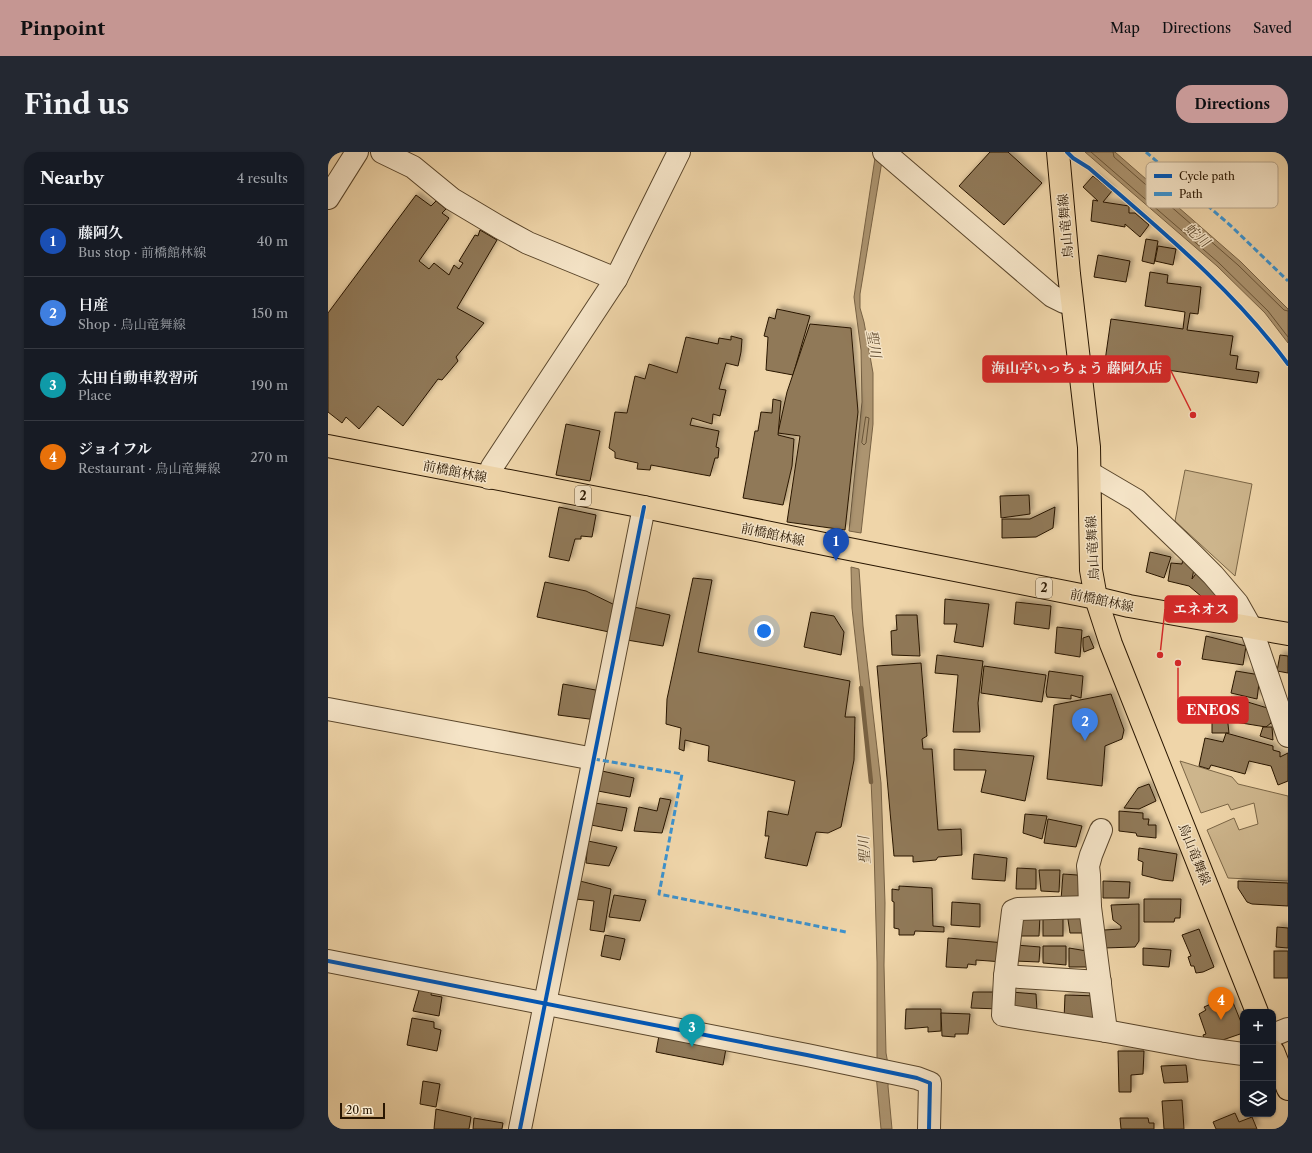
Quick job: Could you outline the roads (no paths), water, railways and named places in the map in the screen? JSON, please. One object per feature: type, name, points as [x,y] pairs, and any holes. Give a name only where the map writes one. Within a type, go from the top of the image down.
[{"type":"main road","name":"鳥山竜舞線","points":[[1058,152],[1072,302],[1088,447],[1090,473],[1090,556],[1096,598],[1111,644],[1256,1009]]},
{"type":"main road","name":"前橋館林線","points":[[328,446],[644,507],[1096,598],[1129,606],[1250,626],[1288,634]]},
{"type":"main road","points":[[1276,1059],[1288,1089]]},
{"type":"street","points":[[328,198],[357,152]]},
{"type":"street","points":[[382,152],[413,167],[452,198],[528,243],[616,279]]},
{"type":"street","points":[[489,478],[492,467],[616,279],[679,152]]},
{"type":"street","points":[[884,152],[1052,296],[1064,302],[1072,302]]},
{"type":"street","points":[[1090,473],[1136,500],[1213,575],[1237,603],[1250,626],[1288,736]]},
{"type":"street","points":[[520,1129],[644,507]]},
{"type":"street","points":[[328,709],[594,759]]},
{"type":"street","points":[[1101,830],[1088,866],[1090,907],[1106,1031]]},
{"type":"street","points":[[1090,907],[1018,909],[1012,911],[1005,976],[1003,1015],[1106,1031],[1198,1048],[1240,1054]]},
{"type":"street","points":[[328,961],[917,1078],[930,1083],[929,1129]]},
{"type":"street","points":[[1005,976],[1100,982]]},
{"type":"street","points":[[1276,1034],[1288,1029]]},
{"type":"water","points":[[1085,152],[1115,152],[1146,179],[1146,205]]},
{"type":"water","points":[[875,158],[882,161],[860,294],[860,308],[873,373],[873,424],[861,533],[849,531],[862,402],[861,350],[854,297]]},
{"type":"water","name":"蛇川","points":[[1150,208],[1179,208],[1241,262],[1288,309],[1288,343],[1265,313],[1217,266]]},
{"type":"water","points":[[851,567],[859,569],[863,626],[881,783],[885,903],[884,965],[886,1053],[888,1064],[877,1066],[877,962],[871,780],[852,608]]},
{"type":"water","points":[[876,1074],[889,1075],[888,1086],[892,1129],[881,1129]]},
{"type":"waterway","name":"聖川","points":[[861,688],[871,782]]},
{"type":"place","name":"海山亭いっちょう 藤阿久店","points":[[1193,415]]},
{"type":"place","name":"藤阿久","points":[[836,561]]},
{"type":"place","name":"エネオス","points":[[1160,655]]},
{"type":"place","name":"ENEOS","points":[[1178,663]]},
{"type":"place","name":"日産","points":[[1085,741]]},
{"type":"place","name":"ジョイフル","points":[[1221,1020]]},
{"type":"place","name":"太田自動車教習所","points":[[692,1047]]}]
